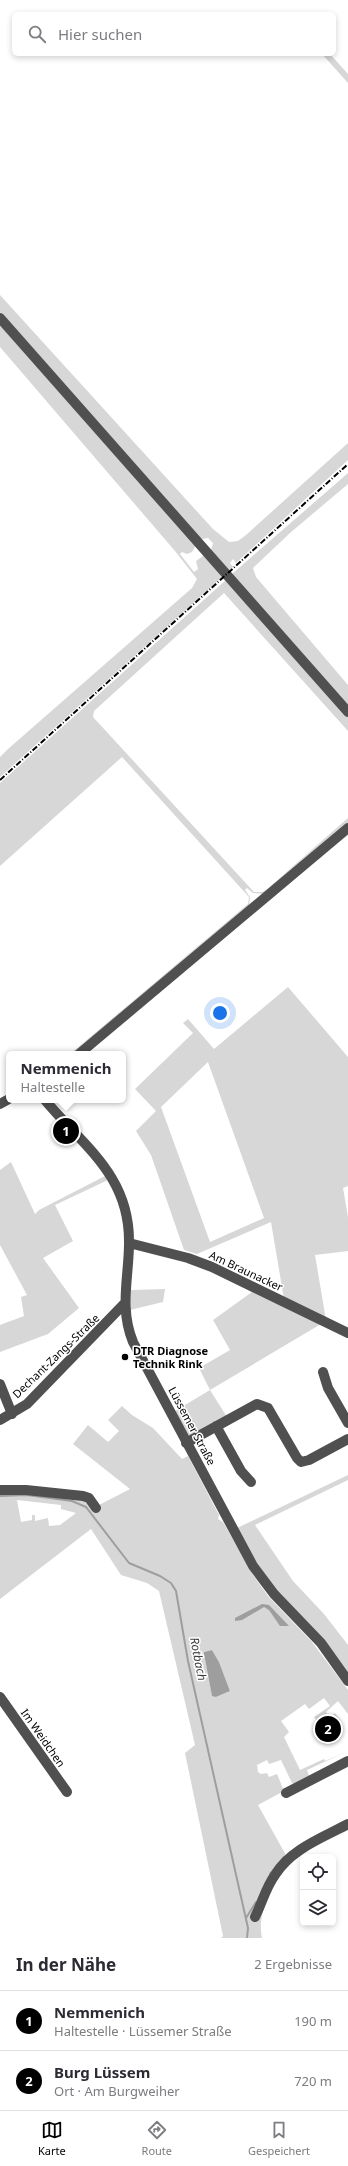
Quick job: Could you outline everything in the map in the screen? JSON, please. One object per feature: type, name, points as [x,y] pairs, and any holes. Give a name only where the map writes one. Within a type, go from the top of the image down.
[{"type":"street","points":[[0,318],[348,712]]},
{"type":"street","points":[[83,1051],[348,828]]},
{"type":"street","name":"Lüssemer Straße","points":[[48,1103],[99,1158],[111,1176],[125,1209],[129,1243],[124,1304],[126,1321],[133,1342],[253,1566],[274,1594],[321,1644],[348,1681]]},
{"type":"street","name":"Am Braunacker","points":[[129,1243],[188,1258],[212,1267],[348,1333]]},
{"type":"street","name":"Dechant-Zangs-Straße","points":[[0,1420],[26,1404],[124,1304]]},
{"type":"street","points":[[323,1372],[328,1388],[348,1423]]},
{"type":"street","points":[[0,1384],[12,1414]]},
{"type":"street","points":[[186,1443],[250,1406],[263,1405],[272,1413],[297,1458],[303,1462],[348,1439]]},
{"type":"street","points":[[216,1426],[241,1471],[251,1482]]},
{"type":"street","points":[[0,1490],[26,1490],[83,1496],[89,1498],[96,1508]]},
{"type":"street","name":"Im Weidchen","points":[[0,1697],[67,1792]]},
{"type":"street","points":[[286,1793],[348,1761]]},
{"type":"street","points":[[255,1917],[274,1876],[284,1863],[304,1847],[348,1824]]},
{"type":"shaded area","points":[[324,56],[332,56],[348,74],[348,83]]},
{"type":"shaded area","points":[[0,295],[213,529],[229,542],[238,541],[246,535],[348,443],[348,460],[236,563],[233,559],[230,563],[233,567],[229,571],[211,550],[213,543],[208,538],[202,539],[197,536],[0,312]]},
{"type":"shaded area","points":[[0,323],[194,543],[195,547],[192,552],[187,554],[182,552],[180,554],[194,572],[198,569],[196,561],[203,556],[206,557],[223,576],[0,777],[0,757],[192,588],[197,579],[175,551],[0,347]]},
{"type":"shaded area","points":[[348,473],[348,484],[290,533],[253,568],[256,577],[348,685],[348,706],[232,574]]},
{"type":"shaded area","points":[[227,579],[348,717],[348,731],[224,593],[94,711],[93,717],[254,892],[262,892],[266,890],[348,818],[348,823],[264,894],[253,893],[247,888],[245,890],[250,897],[249,906],[77,1051],[74,1051],[248,904],[249,897],[122,757],[0,866],[0,783]]},
{"type":"shaded area","points":[[288,987],[348,1057],[348,1186],[343,1188],[348,1217],[348,1251],[315,1255],[326,1320],[284,1299],[271,1222],[197,1254],[184,1250],[151,1155],[136,1131],[156,1111],[135,1089],[193,1033],[183,1023],[188,1019],[214,1049]],"holes":[[[208,1062],[264,1218],[210,1242],[161,1107]]]},
{"type":"shaded area","points":[[11,1162],[35,1214],[39,1210],[105,1176],[108,1180],[55,1205],[73,1241],[43,1258],[79,1308],[48,1334],[0,1352],[0,1325],[24,1316],[21,1297],[27,1295],[0,1245],[0,1170]]},
{"type":"shaded area","points":[[165,1289],[163,1302],[130,1310],[131,1290]]},
{"type":"shaded area","points":[[252,1292],[321,1324],[210,1390],[199,1368],[230,1350],[213,1320]]},
{"type":"shaded area","points":[[210,1390],[227,1417],[189,1438],[175,1411]]},
{"type":"shaded area","points":[[122,1406],[132,1415],[153,1428],[182,1459],[188,1456],[219,1515],[218,1519],[223,1522],[253,1575],[268,1596],[312,1642],[348,1690],[348,1714],[338,1701],[326,1712],[330,1717],[335,1713],[341,1721],[339,1722],[329,1719],[317,1721],[314,1717],[330,1706],[324,1698],[309,1709],[305,1704],[281,1721],[289,1732],[284,1737],[300,1770],[324,1759],[325,1761],[348,1751],[307,1770],[310,1778],[296,1785],[292,1783],[281,1760],[269,1764],[267,1760],[257,1765],[258,1772],[261,1774],[267,1773],[269,1777],[277,1774],[284,1791],[258,1805],[287,1857],[270,1879],[253,1916],[257,1918],[273,1883],[281,1870],[290,1860],[314,1843],[348,1826],[348,1830],[300,1854],[300,1856],[283,1872],[275,1883],[264,1907],[261,1922],[262,1938],[221,1938],[223,1936],[185,1753],[195,1745],[159,1591],[147,1583],[121,1575],[91,1529],[0,1599],[0,1492],[2,1488],[91,1494],[97,1506],[130,1489],[73,1444],[88,1425],[108,1442],[119,1431],[108,1420]],"holes":[[[17,1500],[61,1505],[61,1509],[76,1513],[60,1525],[49,1526],[48,1518],[35,1521],[35,1515],[32,1515],[32,1520],[21,1522]],[[212,1650],[219,1662],[230,1691],[216,1697],[212,1695],[204,1652]]]},
{"type":"shaded area","points":[[348,1475],[348,1480],[255,1525],[293,1581],[324,1614],[348,1645],[348,1675],[260,1571],[237,1528]]},
{"type":"shaded area","points":[[262,1604],[269,1605],[289,1626],[280,1626],[269,1610],[264,1607],[242,1620],[235,1621],[235,1618]]},
{"type":"shaded area","points":[[212,1650],[219,1662],[230,1691],[216,1697],[212,1696],[204,1654],[204,1652]]},
{"type":"waterway","name":"Rotbach","points":[[0,1496],[27,1495],[72,1501],[86,1507],[129,1563],[160,1576],[171,1583],[176,1591],[188,1661],[248,1928],[247,1938]]},
{"type":"waterway","points":[[270,1874],[284,1857]]},
{"type":"waterway","points":[[246,1918],[256,1902]]},
{"type":"railway","points":[[0,780],[348,464]]},
{"type":"place","name":"Nemmenich","points":[[66,1131]]},
{"type":"place","name":"DTR Diagnose Technik Rink","points":[[125,1357]]},
{"type":"place","name":"Burg Lüssem","points":[[328,1729]]}]
